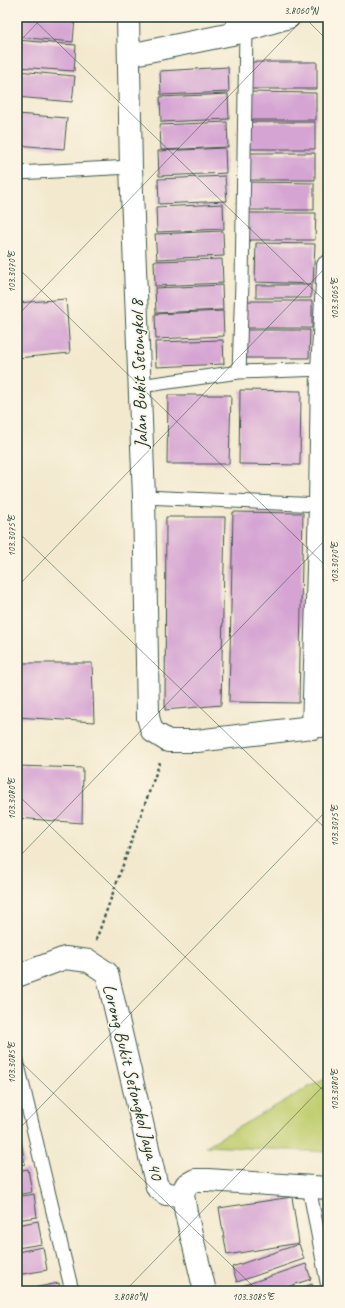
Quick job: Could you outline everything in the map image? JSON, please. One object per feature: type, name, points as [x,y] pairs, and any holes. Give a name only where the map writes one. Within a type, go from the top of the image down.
[{"type":"street","name":"Jalan Bukit Setongkol 8","points":[[128,17],[131,167],[144,497],[148,717],[160,736]]},
{"type":"street","points":[[129,55],[237,27],[289,17]]},
{"type":"street","points":[[160,736],[197,741],[320,726],[320,505],[322,369],[328,266]]},
{"type":"street","name":"Lorong Bukit Setongkol Jaya 40","points":[[17,976],[65,958],[89,961],[107,973],[157,1187],[166,1194],[183,1195],[205,1291]]},
{"type":"street","points":[[183,1195],[186,1185],[195,1180],[319,1188]]},
{"type":"lane","points":[[237,27],[242,282],[239,372]]},
{"type":"lane","points":[[17,173],[131,167]]},
{"type":"lane","points":[[140,386],[239,372],[322,369]]},
{"type":"lane","points":[[144,497],[320,505]]},
{"type":"lane","points":[[17,1061],[72,1291]]},
{"type":"lane","points":[[319,1188],[328,1287]]},
{"type":"path","points":[[89,961],[160,736]]},
{"type":"green space","points":[[328,1076],[328,1152],[206,1146]]},
{"type":"building","points":[[17,17],[75,17],[73,42],[17,37]]},
{"type":"building","points":[[17,40],[76,45],[74,71],[17,67]]},
{"type":"building","points":[[249,62],[317,62],[317,89],[249,89]]},
{"type":"building","points":[[228,67],[229,92],[161,95],[160,71]]},
{"type":"building","points":[[17,71],[75,76],[72,102],[17,97]]},
{"type":"building","points":[[248,92],[316,93],[316,120],[248,120]]},
{"type":"building","points":[[228,94],[229,119],[161,122],[160,97]]},
{"type":"building","points":[[17,114],[67,118],[64,149],[17,145]]},
{"type":"building","points":[[227,122],[228,147],[161,150],[160,125]]},
{"type":"building","points":[[248,122],[315,122],[315,149],[247,149]]},
{"type":"building","points":[[225,148],[226,173],[159,176],[158,151]]},
{"type":"building","points":[[248,153],[315,153],[315,180],[248,180]]},
{"type":"building","points":[[225,176],[227,201],[159,204],[158,179]]},
{"type":"building","points":[[247,182],[314,183],[314,210],[247,210]]},
{"type":"building","points":[[223,204],[224,229],[157,232],[156,207]]},
{"type":"building","points":[[248,213],[316,213],[315,240],[248,240]]},
{"type":"building","points":[[223,231],[224,256],[157,259],[155,234]]},
{"type":"building","points":[[256,243],[315,244],[313,284],[255,282]]},
{"type":"building","points":[[222,259],[223,283],[155,286],[154,261]]},
{"type":"building","points":[[222,285],[223,310],[156,313],[155,288]]},
{"type":"building","points":[[256,285],[311,285],[311,298],[256,298]]},
{"type":"building","points":[[66,299],[70,353],[17,358],[17,303]]},
{"type":"building","points":[[245,301],[312,301],[312,328],[245,328]]},
{"type":"building","points":[[223,311],[224,336],[156,339],[155,314]]},
{"type":"building","points":[[242,330],[310,330],[309,358],[242,358]]},
{"type":"building","points":[[223,340],[224,364],[156,367],[155,342]]},
{"type":"building","points":[[240,390],[301,391],[300,465],[239,464]]},
{"type":"building","points":[[168,395],[231,395],[229,464],[167,464]]},
{"type":"building","points":[[233,512],[303,513],[299,703],[229,702]]},
{"type":"building","points":[[166,517],[225,517],[221,705],[165,710]]},
{"type":"building","points":[[17,663],[92,663],[94,722],[17,717]]},
{"type":"building","points":[[17,766],[83,768],[82,823],[17,818]]},
{"type":"building","points":[[21,1141],[25,1164],[17,1166],[17,1142]]},
{"type":"building","points":[[28,1169],[32,1192],[17,1195],[17,1171]]},
{"type":"building","points":[[34,1194],[37,1217],[17,1220],[17,1197]]},
{"type":"building","points":[[292,1197],[299,1243],[227,1255],[219,1208]]},
{"type":"building","points":[[38,1221],[42,1244],[17,1248],[17,1225]]},
{"type":"building","points":[[299,1244],[304,1259],[237,1282],[232,1267]]},
{"type":"building","points":[[43,1247],[47,1270],[17,1275],[17,1252]]},
{"type":"building","points":[[306,1264],[311,1279],[275,1291],[240,1291],[239,1287]]},
{"type":"building","points":[[59,1283],[60,1291],[22,1291],[22,1290]]},
{"type":"building","points":[[312,1284],[314,1291],[293,1291]]}]
